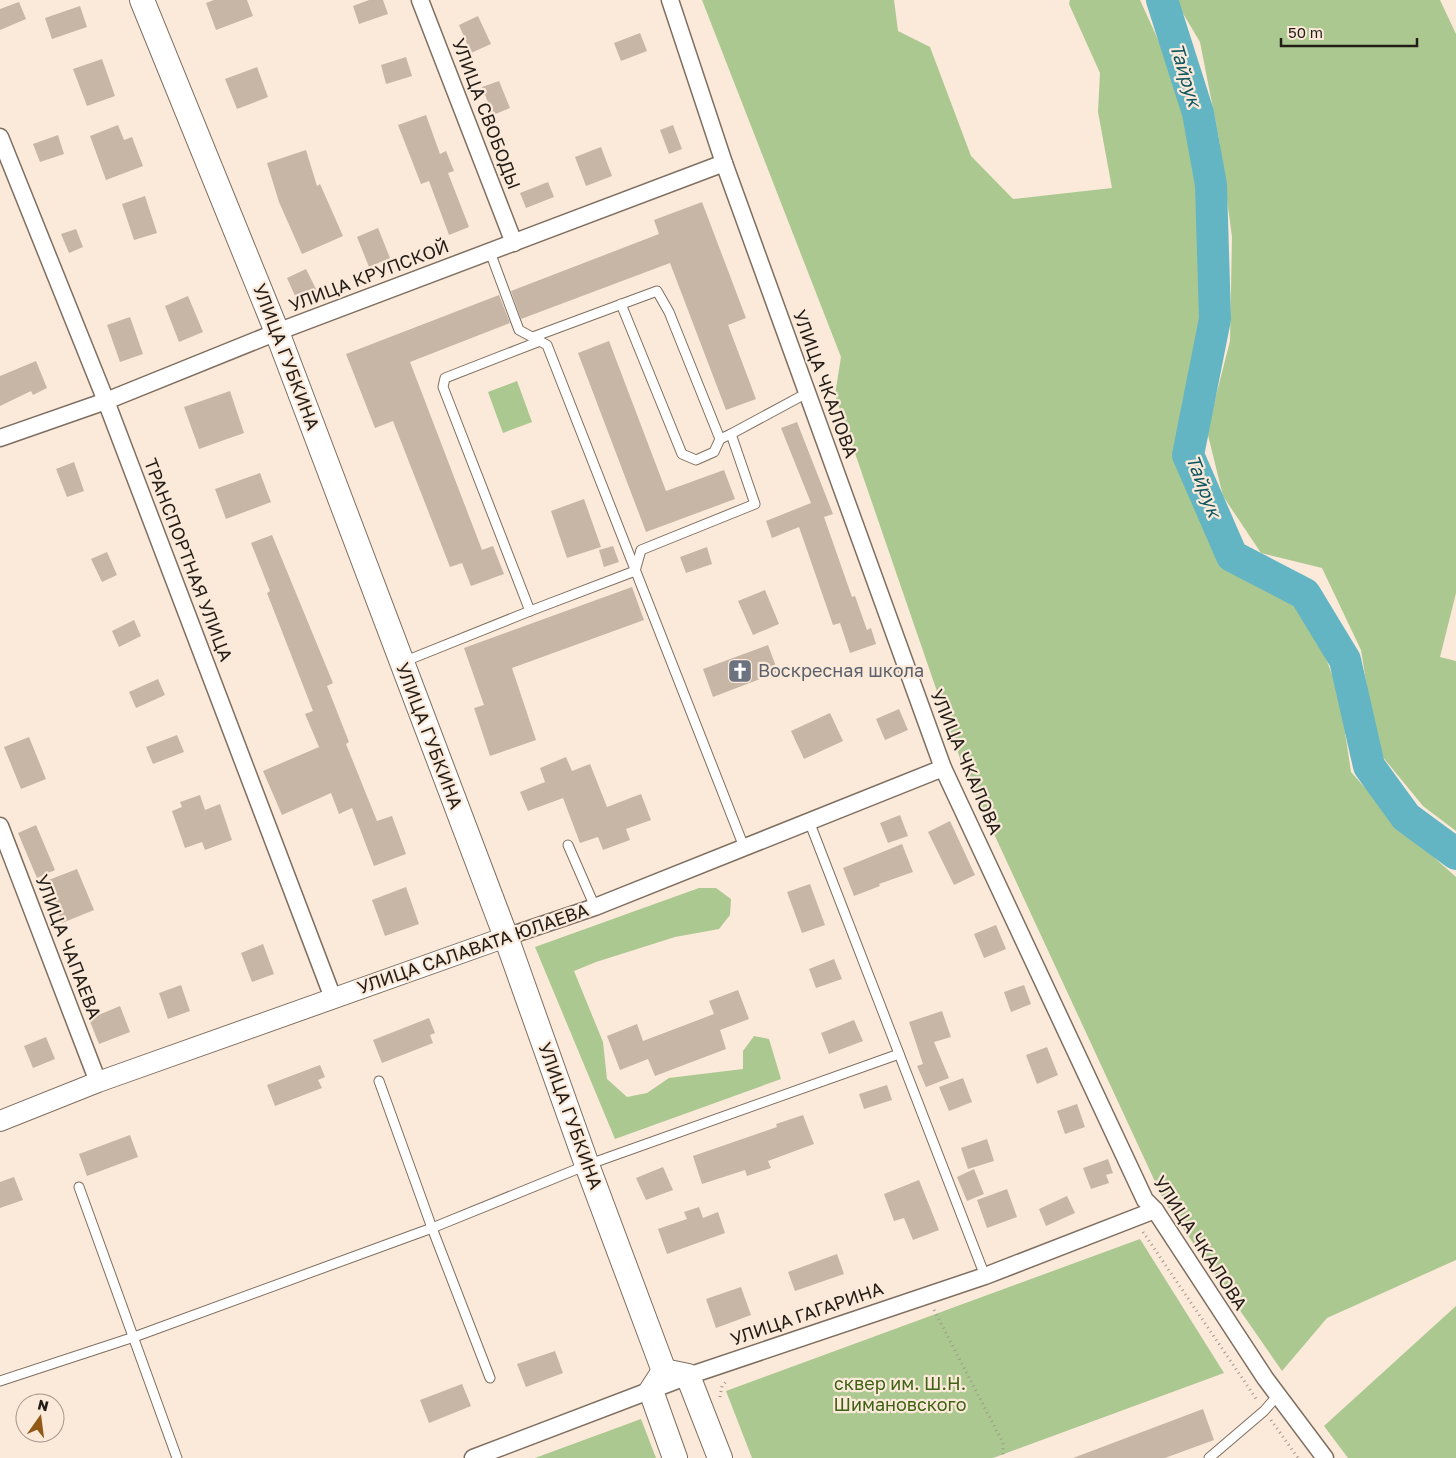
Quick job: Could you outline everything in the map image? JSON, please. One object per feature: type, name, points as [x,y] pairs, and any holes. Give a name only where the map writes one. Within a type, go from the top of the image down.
[{"type":"main road","name":"УЛИЦА ГУБКИНА","points":[[142,0],[277,332],[401,664],[506,937],[587,1165],[664,1371]]},
{"type":"main road","points":[[675,1458],[651,1391],[664,1371],[688,1376],[720,1458]]},
{"type":"street","name":"УЛИЦА СВОБОДЫ","points":[[420,0],[514,243]]},
{"type":"street","name":"УЛИЦА ЧКАЛОВА","points":[[670,0],[724,163],[943,768],[1145,1200],[1155,1210],[1278,1395],[1325,1458]]},
{"type":"street","name":"ТРАНСПОРТНАЯ УЛИЦА","points":[[0,137],[106,401],[333,998]]},
{"type":"street","name":"УЛИЦА КРУПСКОЙ","points":[[0,438],[106,401],[277,332],[724,163]]},
{"type":"street","name":"УЛИЦА САЛАВАТА ЮЛАЕВА","points":[[0,1121],[98,1082],[595,907],[943,768]]},
{"type":"street","name":"УЛИЦА ЧАПАЕВА","points":[[0,826],[98,1082]]},
{"type":"street","name":"УЛИЦА ГАГАРИНА","points":[[473,1458],[688,1376],[985,1276],[1155,1210]]},
{"type":"lane","points":[[490,252],[519,330],[547,345],[744,848]]},
{"type":"lane","points":[[530,611],[443,387],[445,378],[621,304],[657,291],[669,312],[720,439]]},
{"type":"lane","points":[[621,304],[682,454],[696,460],[714,452],[720,439],[807,393]]},
{"type":"lane","points":[[636,571],[641,550],[754,504],[731,434]]},
{"type":"lane","points":[[401,664],[530,611],[636,571]]},
{"type":"lane","points":[[809,821],[985,1276]]},
{"type":"lane","points":[[568,845],[595,907]]},
{"type":"lane","points":[[0,1381],[134,1337],[432,1228],[587,1165],[899,1054]]},
{"type":"lane","points":[[379,1081],[432,1228],[490,1378]]},
{"type":"lane","points":[[78,1187],[178,1458]]},
{"type":"lane","points":[[1209,1458],[1264,1411],[1278,1395]]},
{"type":"path","points":[[1134,1235],[1143,1232],[1298,1458]]},
{"type":"path","points":[[942,1304],[933,1308],[1003,1444],[1003,1458]]},
{"type":"path","points":[[723,1405],[720,1396],[722,1386],[729,1379]]},
{"type":"green space","points":[[702,0],[894,0],[898,31],[930,47],[971,156],[1013,199],[1112,188],[1098,112],[1100,73],[1069,4],[1070,0],[1140,0],[1170,66],[1193,135],[1202,226],[1203,318],[1182,405],[1178,453],[1213,537],[1243,576],[1288,592],[1322,648],[1339,693],[1351,772],[1401,828],[1456,877],[1456,1260],[1327,1318],[1282,1371],[1164,1201],[963,767],[835,395],[841,357]]},
{"type":"green space","points":[[1175,0],[1440,0],[1456,34],[1456,593],[1440,657],[1456,661],[1456,831],[1423,806],[1377,750],[1361,650],[1322,568],[1261,553],[1223,496],[1207,431],[1230,341],[1232,237],[1219,139],[1200,42]]},
{"type":"green space","points":[[517,381],[532,422],[503,433],[488,392]]},
{"type":"green space","points":[[699,888],[716,888],[731,899],[730,915],[719,929],[675,937],[596,962],[574,971],[603,1042],[607,1079],[627,1097],[647,1093],[669,1078],[743,1069],[743,1051],[754,1036],[769,1039],[781,1079],[615,1139],[535,947]]},
{"type":"green space","name":"сквер им. Ш.Н. Шимановского","points":[[1140,1239],[1224,1373],[993,1458],[752,1458],[726,1391]]},
{"type":"green space","points":[[1456,1306],[1456,1458],[1348,1458],[1324,1426]]},
{"type":"green space","points":[[641,1419],[656,1458],[535,1458]]},
{"type":"building","points":[[214,0],[247,0],[253,16],[216,30],[206,3]]},
{"type":"building","points":[[369,0],[383,0],[388,14],[359,24],[353,6]]},
{"type":"building","points":[[19,2],[26,19],[0,30],[0,9]]},
{"type":"building","points":[[80,6],[87,27],[52,39],[45,18]]},
{"type":"building","points":[[478,16],[491,44],[471,53],[459,25]]},
{"type":"building","points":[[640,33],[647,51],[621,61],[614,43]]},
{"type":"building","points":[[406,57],[412,76],[386,84],[381,65]]},
{"type":"building","points":[[102,59],[115,96],[87,106],[73,69]]},
{"type":"building","points":[[257,67],[268,97],[237,109],[225,79]]},
{"type":"building","points":[[499,81],[510,108],[493,115],[482,87]]},
{"type":"building","points":[[426,115],[440,154],[446,151],[454,171],[448,173],[469,227],[449,235],[429,181],[421,184],[398,125]]},
{"type":"building","points":[[118,125],[124,140],[132,137],[143,166],[106,180],[90,136]]},
{"type":"building","points":[[673,125],[682,149],[669,154],[660,130]]},
{"type":"building","points":[[58,135],[64,154],[40,162],[33,144]]},
{"type":"building","points":[[601,147],[612,176],[586,186],[575,157]]},
{"type":"building","points":[[306,150],[317,186],[320,184],[343,236],[302,254],[279,202],[267,163]]},
{"type":"building","points":[[548,182],[554,197],[526,208],[520,193]]},
{"type":"building","points":[[145,196],[157,233],[134,240],[122,204]]},
{"type":"building","points":[[702,202],[746,318],[728,325],[756,399],[726,410],[670,263],[521,319],[511,291],[659,234],[654,220]]},
{"type":"building","points":[[378,228],[390,258],[369,267],[357,237]]},
{"type":"building","points":[[76,229],[83,247],[69,253],[61,234]]},
{"type":"building","points":[[306,269],[316,289],[296,298],[287,278]]},
{"type":"building","points":[[499,295],[510,323],[410,362],[482,550],[493,546],[504,574],[471,586],[462,563],[450,567],[393,421],[375,428],[346,354]]},
{"type":"building","points":[[188,296],[203,332],[179,342],[165,306]]},
{"type":"building","points":[[130,317],[143,354],[120,362],[107,325]]},
{"type":"building","points":[[609,341],[666,491],[724,470],[735,499],[646,532],[578,353]]},
{"type":"building","points":[[36,361],[47,388],[33,395],[31,391],[0,406],[0,376]]},
{"type":"building","points":[[230,391],[244,433],[199,449],[184,407]]},
{"type":"building","points":[[797,422],[833,514],[824,517],[852,597],[855,596],[867,630],[871,628],[876,644],[850,653],[840,623],[833,625],[799,527],[772,538],[766,521],[811,503],[781,428]]},
{"type":"building","points":[[74,462],[84,491],[67,497],[56,469]]},
{"type":"building","points":[[260,473],[271,502],[226,519],[215,489]]},
{"type":"building","points":[[584,499],[601,547],[567,558],[551,511]]},
{"type":"building","points":[[272,535],[333,683],[327,686],[349,742],[346,744],[377,821],[392,816],[406,854],[374,866],[352,808],[339,814],[331,793],[282,815],[263,771],[319,747],[305,714],[313,711],[267,593],[270,591],[251,543]]},
{"type":"building","points":[[613,546],[619,562],[604,567],[599,550]]},
{"type":"building","points":[[707,547],[712,564],[686,573],[680,557]]},
{"type":"building","points":[[107,552],[117,575],[102,582],[91,559]]},
{"type":"building","points":[[632,587],[644,620],[512,668],[536,740],[490,756],[474,708],[484,705],[464,648]]},
{"type":"building","points":[[765,590],[779,624],[753,635],[738,601]]},
{"type":"building","points":[[134,620],[141,636],[119,647],[112,631]]},
{"type":"building","name":"Воскресная школа","points":[[768,645],[778,672],[713,697],[703,669]]},
{"type":"building","points":[[158,679],[165,695],[136,708],[129,692]]},
{"type":"building","points":[[899,709],[908,730],[885,740],[876,719]]},
{"type":"building","points":[[830,713],[843,741],[804,759],[791,731]]},
{"type":"building","points":[[177,735],[184,752],[153,764],[146,747]]},
{"type":"building","points":[[29,737],[46,779],[21,789],[4,747]]},
{"type":"building","points":[[566,757],[572,771],[590,764],[607,807],[641,794],[651,820],[626,829],[630,840],[603,850],[598,837],[580,843],[563,798],[528,811],[520,792],[545,782],[540,768]]},
{"type":"building","points":[[200,795],[205,810],[220,804],[232,840],[205,850],[202,842],[185,848],[172,811],[182,807],[180,802]]},
{"type":"building","points":[[900,815],[908,836],[888,843],[880,823]]},
{"type":"building","points":[[950,821],[975,875],[954,885],[928,832]]},
{"type":"building","points":[[36,825],[55,870],[37,878],[18,833]]},
{"type":"building","points":[[902,844],[913,872],[879,884],[880,886],[854,896],[843,868]]},
{"type":"building","points":[[77,869],[94,910],[62,923],[46,881]]},
{"type":"building","points":[[810,884],[825,925],[802,933],[787,892]]},
{"type":"building","points":[[406,887],[419,924],[385,936],[372,900]]},
{"type":"building","points":[[996,925],[1006,949],[984,958],[974,934]]},
{"type":"building","points":[[263,944],[274,974],[252,982],[241,953]]},
{"type":"building","points":[[834,959],[842,979],[816,988],[809,969]]},
{"type":"building","points":[[181,985],[190,1011],[168,1019],[159,993]]},
{"type":"building","points":[[1024,985],[1031,1004],[1011,1012],[1004,992]]},
{"type":"building","points":[[738,990],[749,1019],[720,1030],[726,1049],[655,1076],[648,1059],[620,1070],[607,1036],[637,1024],[643,1041],[714,1014],[709,1001]]},
{"type":"building","points":[[120,1006],[130,1032],[99,1044],[89,1019]]},
{"type":"building","points":[[942,1011],[951,1037],[934,1042],[949,1078],[926,1087],[917,1066],[923,1064],[909,1022]]},
{"type":"building","points":[[429,1018],[435,1033],[430,1035],[433,1043],[382,1063],[373,1040]]},
{"type":"building","points":[[854,1020],[863,1041],[829,1054],[821,1033]]},
{"type":"building","points":[[46,1037],[55,1059],[33,1068],[24,1046]]},
{"type":"building","points":[[1047,1047],[1058,1075],[1037,1084],[1026,1055]]},
{"type":"building","points":[[320,1065],[325,1077],[318,1080],[322,1088],[275,1106],[267,1085]]},
{"type":"building","points":[[963,1078],[972,1102],[949,1111],[939,1087]]},
{"type":"building","points":[[887,1085],[892,1100],[864,1109],[859,1094]]},
{"type":"building","points":[[1077,1104],[1085,1127],[1065,1134],[1057,1111]]},
{"type":"building","points":[[803,1115],[814,1144],[768,1161],[771,1168],[747,1176],[745,1170],[702,1184],[693,1156],[777,1127],[776,1124]]},
{"type":"building","points":[[130,1135],[138,1157],[87,1176],[79,1154]]},
{"type":"building","points":[[987,1139],[994,1161],[968,1169],[961,1148]]},
{"type":"building","points":[[1108,1159],[1113,1173],[1106,1175],[1109,1183],[1091,1189],[1083,1168]]},
{"type":"building","points":[[663,1167],[673,1190],[646,1200],[636,1178]]},
{"type":"building","points":[[974,1169],[984,1194],[967,1201],[957,1177]]},
{"type":"building","points":[[14,1177],[23,1200],[0,1208],[0,1182]]},
{"type":"building","points":[[919,1180],[939,1230],[913,1240],[904,1218],[894,1221],[884,1194]]},
{"type":"building","points":[[1007,1189],[1017,1217],[987,1228],[977,1200]]},
{"type":"building","points":[[1067,1196],[1075,1213],[1046,1226],[1039,1209]]},
{"type":"building","points":[[699,1207],[703,1218],[718,1212],[725,1233],[667,1254],[658,1229],[687,1219],[684,1212]]},
{"type":"building","points":[[837,1254],[844,1274],[795,1291],[788,1272]]},
{"type":"building","points":[[741,1287],[751,1315],[716,1328],[706,1299]]},
{"type":"building","points":[[555,1351],[563,1373],[526,1387],[517,1364]]},
{"type":"building","points":[[462,1384],[471,1406],[429,1423],[420,1400]]},
{"type":"building","points":[[1203,1409],[1214,1440],[1165,1458],[1073,1458]]},
{"type":"waterway","name":"Тайрук","points":[[1162,0],[1198,113],[1211,185],[1215,319],[1188,455],[1232,556],[1305,594],[1345,660],[1369,766],[1406,817],[1456,854]]},
{"type":"place","name":"Воскресная школа","points":[[740,671]]}]
